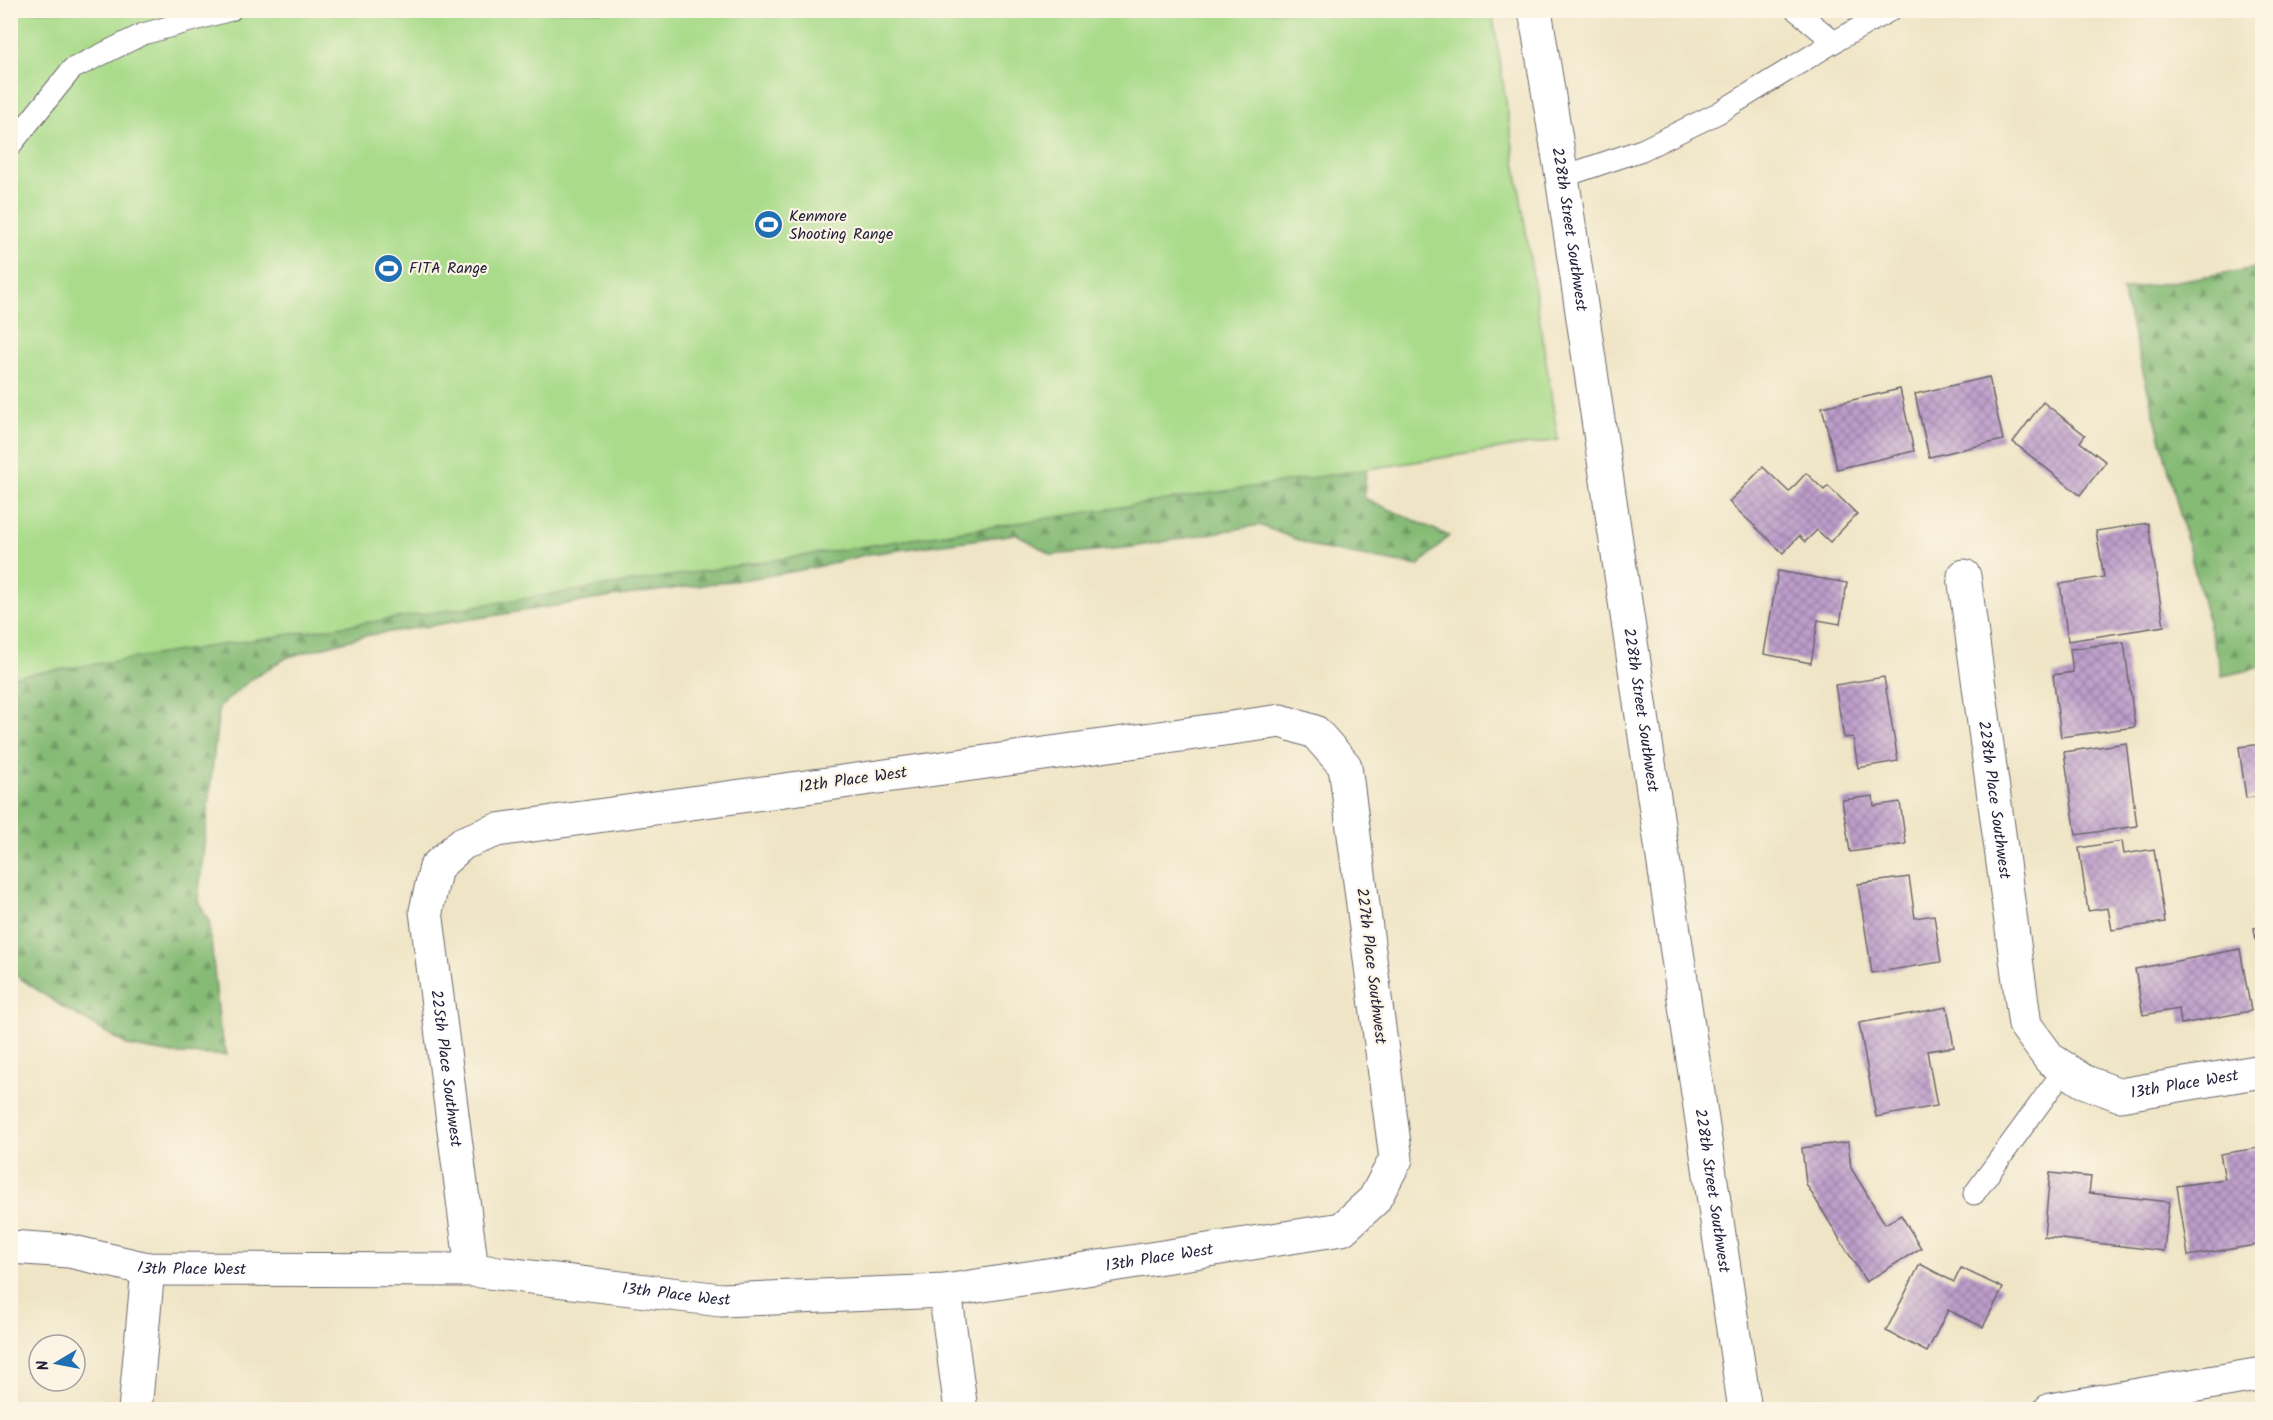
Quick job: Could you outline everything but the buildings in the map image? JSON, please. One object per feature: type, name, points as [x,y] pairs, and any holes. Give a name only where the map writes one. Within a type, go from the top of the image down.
[{"type":"street","name":"228th Street Southwest","points":[[1535,10],[1562,177],[1745,1410]]},
{"type":"street","name":"228th Place Southwest","points":[[1964,576],[2025,1025]]},
{"type":"street","name":"12th Place West","points":[[436,867],[463,843],[497,830],[1281,721]]},
{"type":"street","name":"227th Place Southwest","points":[[1281,721],[1315,732],[1346,766],[1396,1159],[1374,1200],[1342,1229]]},
{"type":"street","name":"225th Place Southwest","points":[[436,867],[426,911],[472,1270]]},
{"type":"street","name":"13th Place West","points":[[2025,1025],[2050,1059],[2083,1082],[2120,1095],[2262,1071]]},
{"type":"street","name":"13th Place West","points":[[10,1247],[69,1251],[148,1269],[472,1270],[721,1300],[945,1291],[1342,1229]]},
{"type":"street","points":[[135,1410],[148,1269]]},
{"type":"street","points":[[945,1291],[961,1410]]},
{"type":"street","points":[[2050,1410],[2262,1374]]},
{"type":"lane","points":[[10,146],[72,69],[143,34],[231,10]]},
{"type":"lane","points":[[1796,10],[1834,42]]},
{"type":"lane","points":[[1562,177],[1642,150],[1718,113],[1891,10]]},
{"type":"lane","points":[[1974,1194],[2065,1069]]},
{"type":"green space","points":[[1416,10],[1369,428],[1364,498],[1449,536],[1418,566],[1319,548],[1259,525],[1133,547],[1052,555],[1017,534],[869,554],[812,568],[761,577],[612,597],[364,636],[288,657],[250,680],[219,707],[198,901],[209,921],[220,1029],[227,1055],[173,1054],[129,1046],[63,1007],[11,972],[10,550]]},
{"type":"green space","name":"Kenmore Shooting Range","points":[[11,11],[1492,11],[1558,440],[11,677]]},
{"type":"green space","points":[[2262,267],[2262,667],[2222,676],[2122,290]]},
{"type":"place","name":"Kenmore Shooting Range","points":[[768,225]]},
{"type":"place","name":"FITA Range","points":[[388,268]]}]
